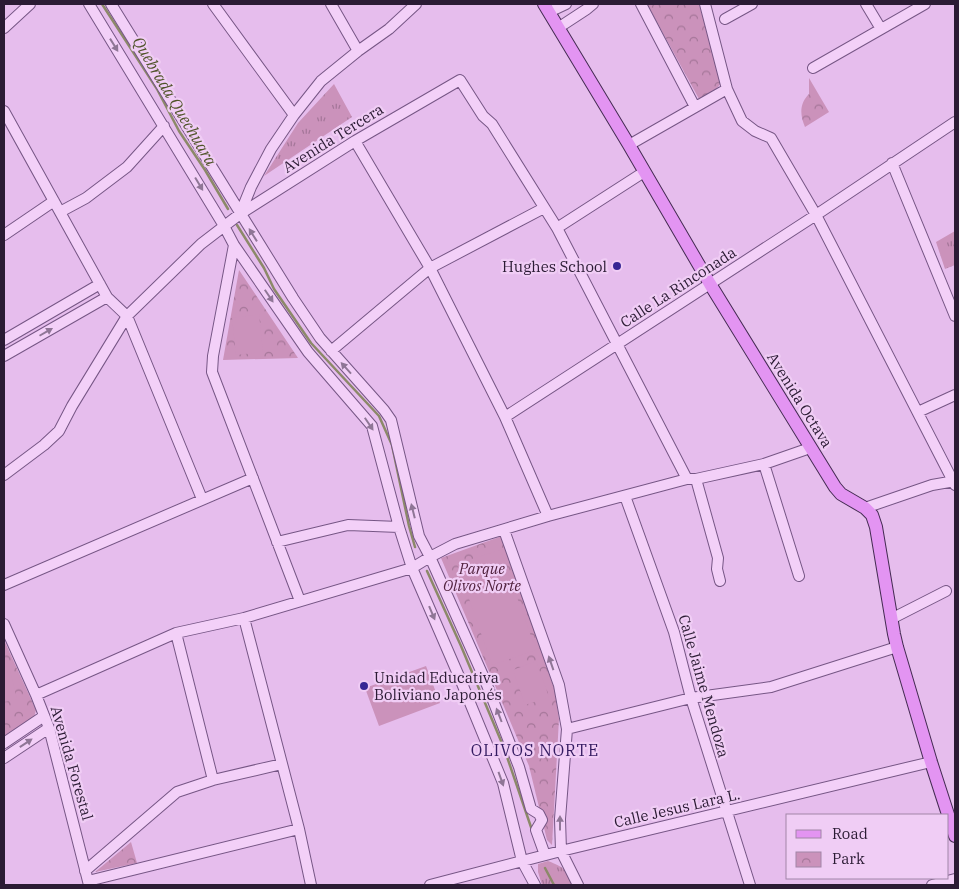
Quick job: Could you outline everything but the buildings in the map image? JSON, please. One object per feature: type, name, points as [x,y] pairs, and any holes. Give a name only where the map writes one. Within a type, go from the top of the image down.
[{"type":"main road","name":"Avenida Octava","points":[[546,8],[630,145],[710,284],[834,487],[841,494],[865,508]]},
{"type":"main road","points":[[865,508],[872,515],[876,527],[897,647],[931,762],[949,814]]},
{"type":"main road","points":[[949,814],[955,832]]},
{"type":"street","points":[[4,28],[30,4]]},
{"type":"street","points":[[88,4],[164,126],[234,245],[308,352],[372,426],[412,568],[503,783],[522,861],[535,885]]},
{"type":"street","points":[[111,4],[292,298],[320,338],[384,410],[390,420],[419,536],[485,680],[519,766],[531,809],[539,814],[542,820],[536,830],[545,855]]},
{"type":"street","points":[[213,4],[294,115]]},
{"type":"street","points":[[331,4],[358,51]]},
{"type":"street","points":[[240,214],[251,187],[271,149],[294,115],[321,81],[358,51],[390,29],[416,4]]},
{"type":"street","points":[[546,8],[566,4]]},
{"type":"street","points":[[558,28],[593,4]]},
{"type":"street","points":[[641,4],[695,107]]},
{"type":"street","points":[[705,4],[726,89],[742,122],[755,131],[771,138],[816,215],[955,483],[932,485],[865,508]]},
{"type":"street","points":[[725,19],[752,4]]},
{"type":"street","points":[[866,4],[881,29]]},
{"type":"street","points":[[813,68],[925,4]]},
{"type":"street","name":"Avenida Tercera","points":[[4,475],[44,445],[59,431],[72,406],[127,316],[201,244],[240,214],[355,141],[460,80],[483,116],[492,124],[544,208]]},
{"type":"street","points":[[630,145],[726,89]]},
{"type":"street","points":[[4,111],[107,297],[127,316],[202,499]]},
{"type":"street","name":"Calle La Rinconada","points":[[505,417],[816,215],[955,122]]},
{"type":"street","points":[[60,212],[86,198],[127,167],[164,126]]},
{"type":"street","points":[[355,141],[430,268],[505,417],[548,516]]},
{"type":"street","points":[[892,163],[955,316]]},
{"type":"street","points":[[557,228],[644,172]]},
{"type":"street","points":[[4,235],[54,200]]},
{"type":"street","points":[[331,351],[430,268],[544,208],[557,228],[617,344],[691,479],[718,558],[717,568],[720,581]]},
{"type":"street","points":[[234,245],[213,356],[212,372],[300,601]]},
{"type":"street","points":[[4,340],[100,284]]},
{"type":"street","points":[[4,356],[107,297]]},
{"type":"street","points":[[918,412],[955,395]]},
{"type":"street","points":[[36,695],[176,633],[244,618],[412,568],[455,544],[548,516],[691,479],[764,464],[810,448]]},
{"type":"street","points":[[764,464],[799,576]]},
{"type":"street","points":[[4,585],[253,478]]},
{"type":"street","name":"Calle Jaime Mendoza","points":[[625,496],[674,632],[691,698],[750,885]]},
{"type":"street","points":[[277,542],[348,525],[399,527]]},
{"type":"street","points":[[504,530],[559,685],[567,729],[560,819],[561,851],[578,885]]},
{"type":"street","points":[[891,619],[946,590]]},
{"type":"street","points":[[244,618],[299,829],[311,885]]},
{"type":"street","name":"Avenida Forestal","points":[[4,624],[49,728],[87,879]]},
{"type":"street","points":[[176,633],[214,780]]},
{"type":"street","points":[[567,729],[691,698],[771,687],[897,647]]},
{"type":"street","points":[[4,743],[44,716]]},
{"type":"street","points":[[4,758],[49,728]]},
{"type":"street","name":"Calle Jesus Lara L.","points":[[430,885],[561,851],[931,762]]},
{"type":"street","points":[[87,879],[177,792],[214,780],[282,764]]},
{"type":"street","points":[[87,879],[299,829]]},
{"type":"street","points":[[932,885],[955,879]]},
{"type":"green space","points":[[647,4],[699,4],[721,83],[714,92],[699,99]]},
{"type":"green space","points":[[809,78],[829,112],[805,127],[801,110],[803,102],[809,94]]},
{"type":"green space","points":[[334,84],[352,117],[264,176],[298,123]]},
{"type":"green space","points":[[955,231],[955,265],[945,269],[936,242]]},
{"type":"green space","points":[[239,270],[298,358],[223,360]]},
{"type":"green space","points":[[259,314],[263,352],[236,355],[232,318]]},
{"type":"green space","name":"Parque Olivos Norte","points":[[502,536],[555,691],[559,719],[552,845],[547,840],[529,766],[441,558]]},
{"type":"green space","points":[[500,550],[536,650],[492,665],[457,564]]},
{"type":"green space","points":[[4,640],[36,710],[34,718],[4,738]]},
{"type":"green space","points":[[536,661],[549,697],[525,705],[513,670]]},
{"type":"green space","points":[[426,666],[440,703],[379,726],[365,688]]},
{"type":"green space","points":[[10,671],[17,699],[4,702],[4,673]]},
{"type":"green space","points":[[131,842],[137,863],[95,872]]},
{"type":"green space","points":[[548,861],[564,870],[574,885],[542,885],[538,864]]},
{"type":"waterway","name":"Quebrada Quechuara","points":[[102,4],[157,89],[179,131],[228,209]]},
{"type":"waterway","name":"Quebrada Quechuara","points":[[237,225],[264,268],[274,289],[311,343],[379,416],[392,445],[415,547]]},
{"type":"waterway","name":"Quebrada Quechuara","points":[[427,571],[504,748],[532,830]]},
{"type":"waterway","name":"Quebrada Quechuara","points":[[545,868],[554,885]]},
{"type":"place","name":"Hughes School","points":[[617,266]]},
{"type":"place","name":"Unidad Educativa Boliviano Japonés","points":[[364,686]]},
{"type":"district","name":"OLIVOS NORTE","points":[[535,750]]}]
